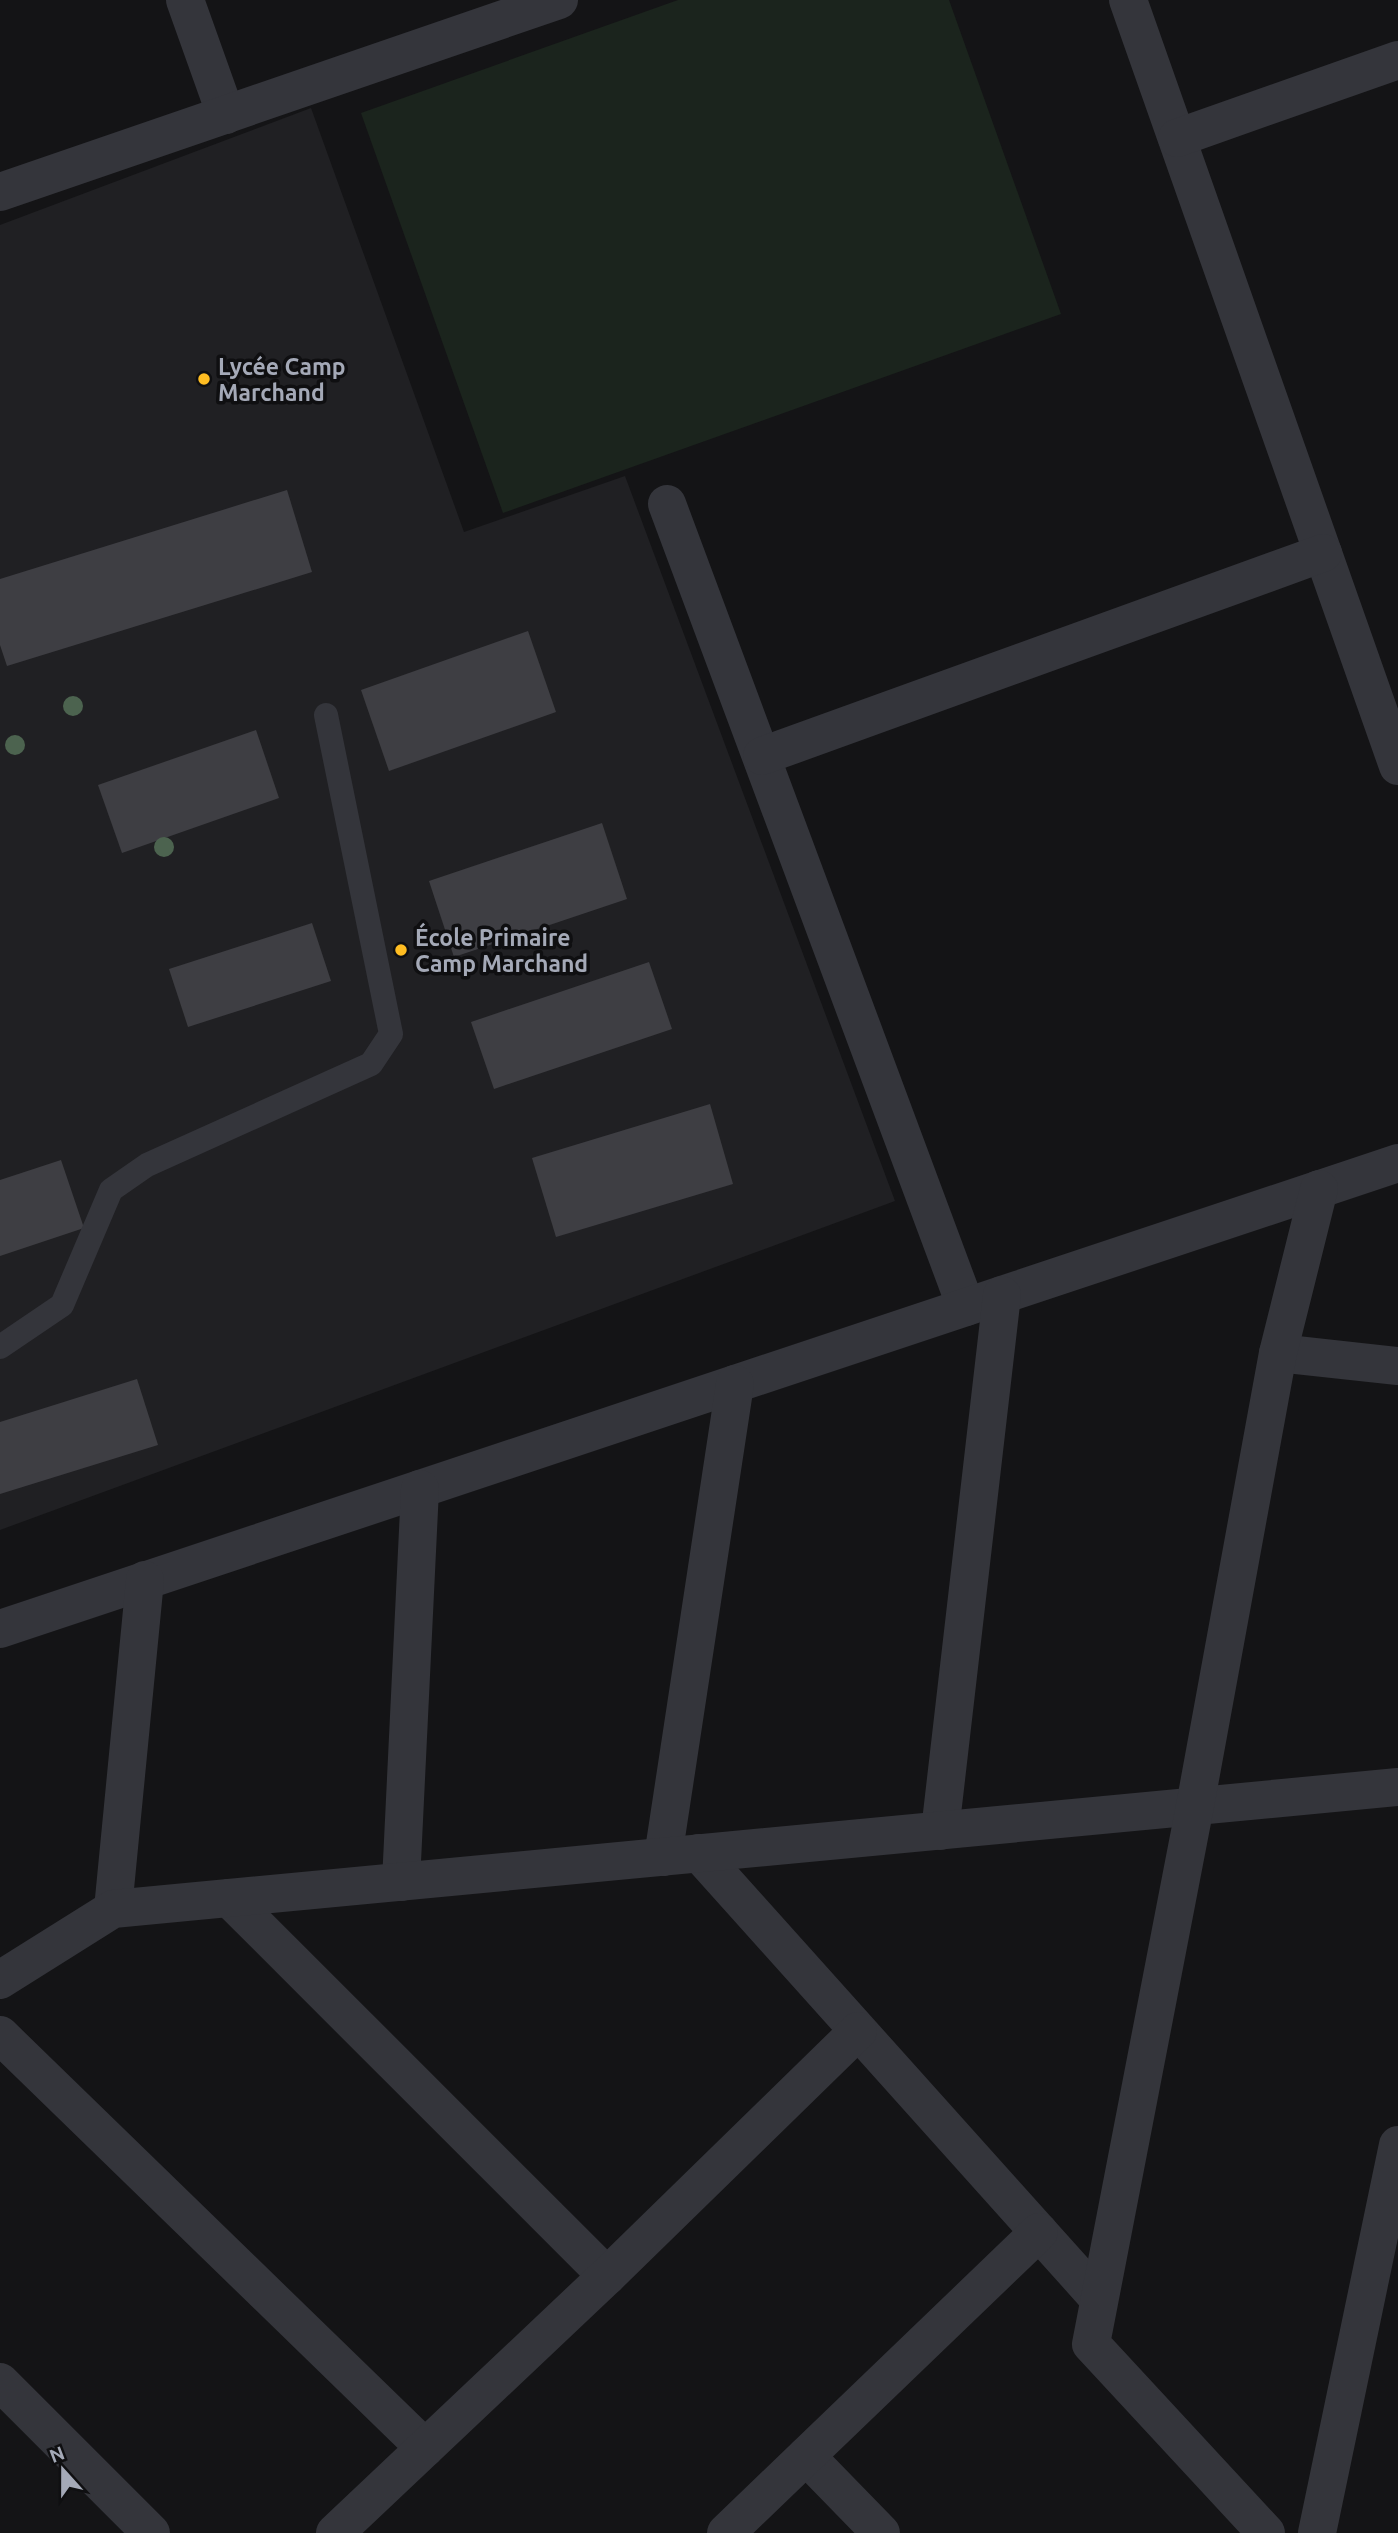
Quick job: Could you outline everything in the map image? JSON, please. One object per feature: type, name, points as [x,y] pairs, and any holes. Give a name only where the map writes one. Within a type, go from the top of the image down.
[{"type":"street","points":[[185,0],[226,115]]},
{"type":"street","points":[[0,192],[226,115],[466,15],[559,0]]},
{"type":"street","points":[[1128,0],[1398,766]]},
{"type":"street","points":[[1177,138],[1398,60]]},
{"type":"street","points":[[667,504],[966,1307]]},
{"type":"street","points":[[762,756],[1323,553]]},
{"type":"street","points":[[0,1629],[1398,1163]]},
{"type":"street","points":[[1266,2533],[1091,2344],[1195,1806],[1278,1353],[1319,1189]]},
{"type":"street","points":[[940,1831],[1002,1295]]},
{"type":"street","points":[[1278,1353],[1398,1366]]},
{"type":"street","points":[[681,1855],[735,1384]]},
{"type":"street","points":[[401,1882],[420,1489]]},
{"type":"street","points":[[113,1909],[145,1580]]},
{"type":"street","points":[[0,1980],[113,1909],[1398,1787]]},
{"type":"street","points":[[681,1855],[858,2031],[1099,2299]]},
{"type":"street","points":[[229,1898],[607,2276]]},
{"type":"street","points":[[335,2533],[607,2276],[858,2031]]},
{"type":"street","points":[[0,2035],[425,2448]]},
{"type":"street","points":[[1317,2533],[1398,2145]]},
{"type":"street","points":[[726,2533],[1039,2232]]},
{"type":"street","points":[[0,2382],[151,2533]]},
{"type":"street","points":[[806,2456],[881,2533]]},
{"type":"lane","points":[[0,1347],[62,1305],[111,1190],[147,1165],[371,1064],[391,1034],[326,715]]},
{"type":"shaded area","points":[[678,0],[949,0],[1061,314],[503,513],[361,113]]},
{"type":"shaded area","name":"École Primaire Camp Marchand","points":[[311,108],[464,532],[625,476],[895,1201],[0,1530],[0,225]]},
{"type":"building","points":[[287,490],[312,572],[7,666],[0,645],[0,579]]},
{"type":"building","points":[[528,631],[556,712],[389,771],[361,690]]},
{"type":"building","points":[[256,730],[279,798],[122,853],[98,785]]},
{"type":"building","points":[[602,823],[627,899],[454,957],[429,881]]},
{"type":"building","points":[[312,923],[331,981],[188,1027],[169,969]]},
{"type":"building","points":[[649,962],[672,1029],[494,1089],[471,1022]]},
{"type":"building","points":[[710,1104],[733,1184],[556,1237],[532,1158]]},
{"type":"building","points":[[61,1160],[84,1228],[0,1256],[0,1180]]},
{"type":"building","points":[[137,1379],[158,1445],[0,1494],[0,1422]]},
{"type":"place","name":"Lycée Camp Marchand","points":[[204,379]]},
{"type":"place","name":"École Primaire Camp Marchand","points":[[401,950]]}]
